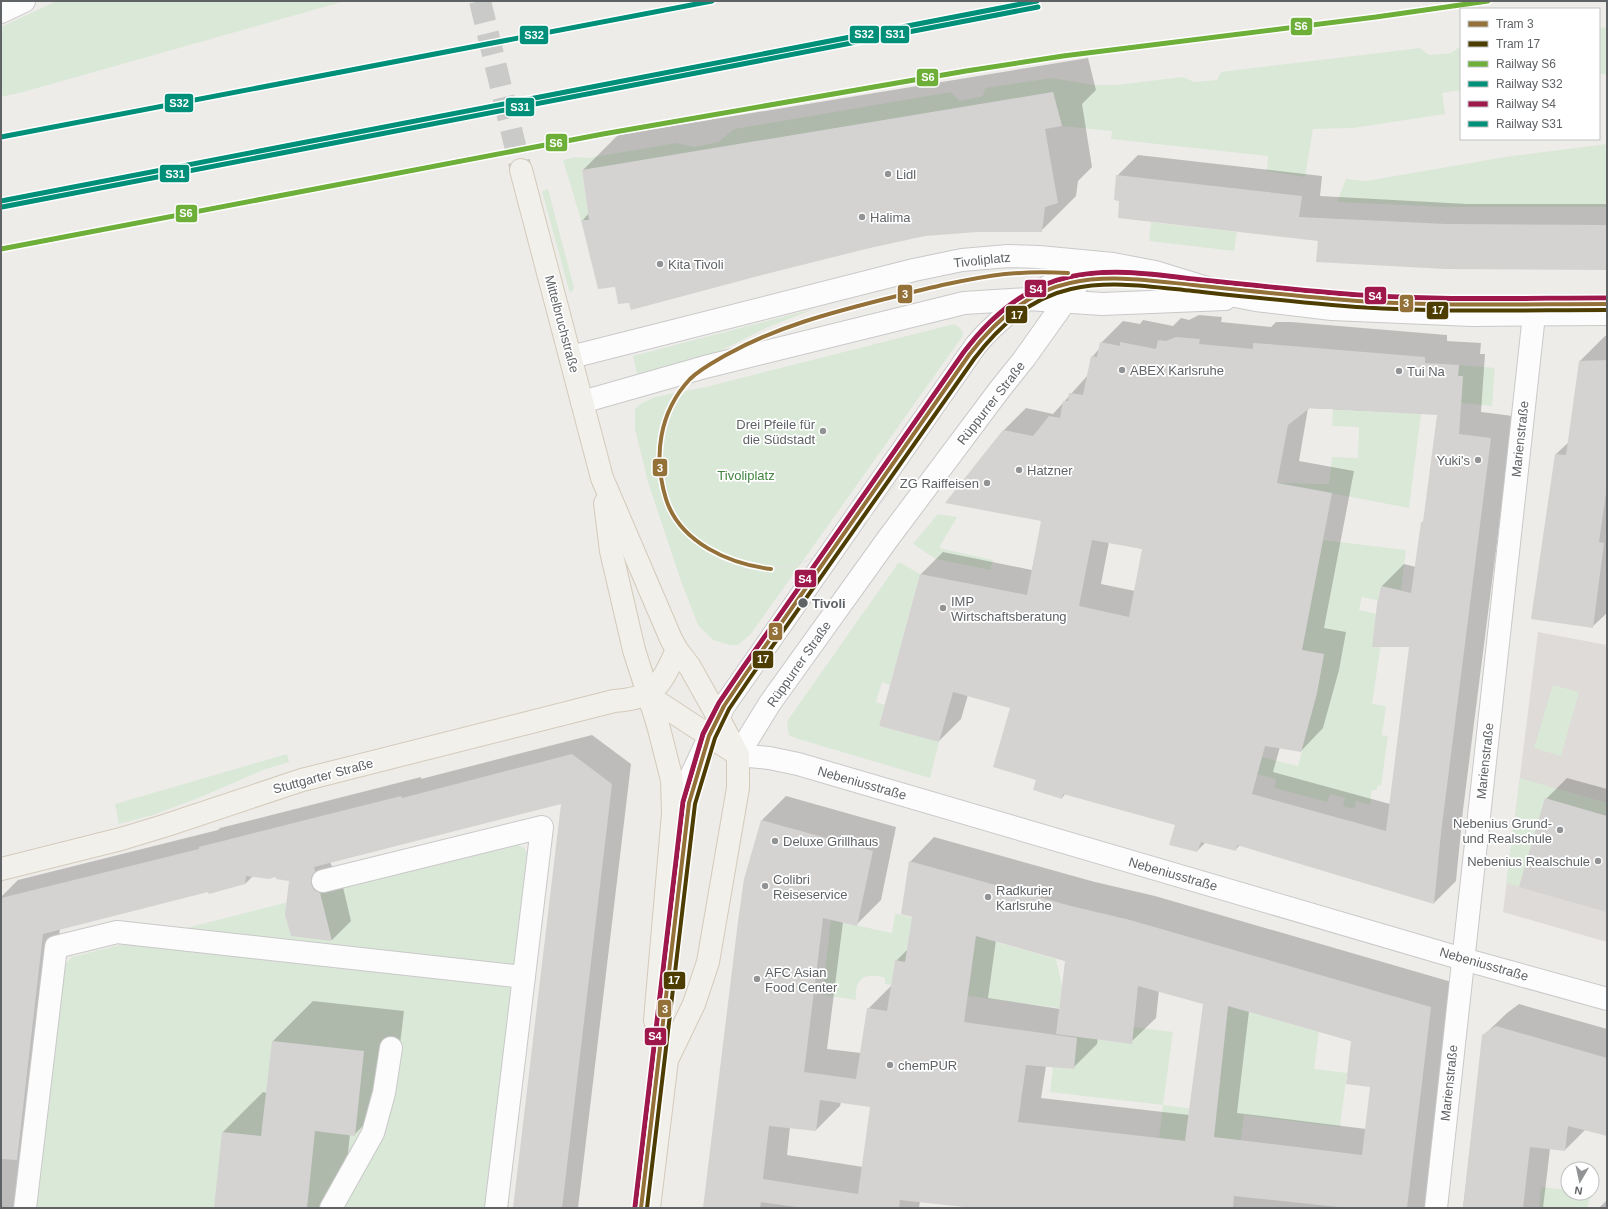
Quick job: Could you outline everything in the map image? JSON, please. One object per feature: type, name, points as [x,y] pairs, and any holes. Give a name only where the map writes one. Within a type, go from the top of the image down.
[{"type":"main road","name":"Mittelbruchstraße","points":[[521,170],[602,478],[611,551],[634,650],[647,695]]},
{"type":"main road","name":"Mittelbruchstraße","points":[[602,478],[670,639],[690,667],[714,726]]},
{"type":"main road","points":[[647,695],[661,682],[677,650]]},
{"type":"main road","points":[[647,695],[714,726],[738,755],[738,788],[708,962],[694,1004],[667,1060],[649,1208]]},
{"type":"main road","points":[[647,695],[664,745],[672,780],[673,814],[655,1020],[667,1060]]},
{"type":"main road","name":"Stuttgarter Straße","points":[[1,869],[137,835],[302,780],[614,701],[647,695]]},
{"type":"street","points":[[1,12],[24,1]]},
{"type":"street","name":"Tivoliplatz","points":[[571,357],[914,270],[962,260],[1008,256],[1093,262]]},
{"type":"street","points":[[673,814],[714,726],[745,675],[972,350],[1010,310],[1093,262],[1113,264],[1154,272],[1230,295],[1256,300],[1332,309],[1472,315],[1607,314]]},
{"type":"street","name":"Rüppurrer Straße","points":[[738,755],[770,703],[887,540],[1024,359],[1093,262]]},
{"type":"street","points":[[582,402],[705,367],[964,303],[1028,299],[1102,304],[1229,299],[1256,300]]},
{"type":"street","name":"Marienstraße","points":[[1436,1208],[1534,315]]},
{"type":"street","name":"Nebeniusstraße","points":[[738,755],[769,758],[798,764],[1463,959],[1607,999]]},
{"type":"street","points":[[323,881],[542,827],[496,1208]]},
{"type":"street","points":[[25,1208],[56,947],[117,932],[524,978]]},
{"type":"street","points":[[331,1208],[373,1133],[384,1093],[391,1048]]},
{"type":"shaded area","name":"Nebenius Grund- und Realschule","points":[[1538,632],[1607,645],[1607,942],[1503,912]]},
{"type":"green space","points":[[57,1],[345,1],[1,97],[1,27]]},
{"type":"green space","points":[[1607,27],[1607,76],[1600,74],[1600,28]]},
{"type":"green space","points":[[1460,47],[1460,90],[1442,93],[1445,114],[1353,128],[1313,129],[1305,177],[1267,171],[1268,156],[1111,139],[1112,131],[1062,126],[1053,92],[582,170],[589,220],[581,220],[563,160],[576,157],[587,158],[676,143],[694,147],[718,142],[734,129],[951,92],[960,101],[983,96],[985,88],[1052,78],[1094,85],[1117,85],[1183,77],[1194,82],[1217,80],[1221,72],[1420,48],[1429,55],[1451,53]]},
{"type":"green space","points":[[1607,144],[1607,207],[1446,207],[1337,202],[1346,179],[1366,181],[1511,156]]},
{"type":"green space","points":[[548,189],[574,288],[573,291],[570,292],[542,191]]},
{"type":"green space","points":[[1151,222],[1237,232],[1234,251],[1149,241]]},
{"type":"green space","points":[[817,308],[768,327],[716,353],[637,374],[633,356]]},
{"type":"green space","name":"Tivoliplatz","points":[[954,324],[963,332],[962,337],[750,635],[738,645],[730,645],[713,640],[698,625],[682,584],[648,482],[635,429],[635,409],[642,403],[655,397],[706,387]]},
{"type":"green space","points":[[1459,365],[1495,368],[1492,406],[1461,403],[1463,376],[1458,376]]},
{"type":"green space","points":[[1333,408],[1421,414],[1409,508],[1277,483],[1329,484],[1332,457],[1358,458],[1359,427],[1332,426]]},
{"type":"green space","points":[[938,514],[957,517],[939,548],[993,560],[990,570],[936,559],[913,544]]},
{"type":"green space","points":[[1323,540],[1406,550],[1401,590],[1381,586],[1378,598],[1399,605],[1362,597],[1359,610],[1385,616],[1372,704],[1386,706],[1382,735],[1388,736],[1381,786],[1378,785],[1377,790],[1372,790],[1370,805],[1356,801],[1354,809],[1343,806],[1345,798],[1330,794],[1327,802],[1274,788],[1276,779],[1257,774],[1262,757],[1298,766],[1317,693],[1324,655],[1302,650]]},
{"type":"green space","points":[[899,562],[920,574],[890,685],[882,682],[876,702],[885,705],[879,726],[939,742],[930,778],[795,738],[789,735],[787,725],[788,720]]},
{"type":"green space","points":[[1553,685],[1579,692],[1561,756],[1534,748]]},
{"type":"green space","points":[[287,754],[289,762],[263,770],[201,797],[153,815],[119,824],[115,804]]},
{"type":"green space","points":[[1520,778],[1607,803],[1607,816],[1545,798],[1519,887],[1506,883]]},
{"type":"green space","points":[[516,844],[524,848],[528,854],[486,1208],[34,1208],[65,964],[72,957]]},
{"type":"green space","points":[[895,913],[1056,959],[1062,986],[1059,1008],[968,996],[972,967],[906,958],[905,962],[895,960],[891,985],[885,984],[885,978],[872,976],[862,978],[859,982],[856,992],[856,1000],[822,995],[831,920],[892,933]]},
{"type":"green space","points":[[1228,1006],[1319,1032],[1314,1069],[1347,1073],[1340,1127],[1244,1115],[1237,1170],[1196,1142],[1159,1138],[1163,1105],[1216,1112]]},
{"type":"green space","points":[[1134,1027],[1173,1032],[1163,1105],[1050,1092],[1053,1067],[1073,1069],[1077,1037],[1125,1043]]},
{"type":"green space","points":[[1541,1187],[1560,1189],[1560,1201],[1589,1201],[1587,1208],[1539,1208]]},
{"type":"building","points":[[1053,92],[1062,126],[1045,129],[1058,203],[1045,207],[1042,232],[978,232],[925,236],[766,274],[631,310],[629,303],[618,304],[615,287],[598,289],[581,220],[589,220],[582,170]]},
{"type":"building","points":[[1116,175],[1302,196],[1299,217],[1446,224],[1607,225],[1607,270],[1445,269],[1316,262],[1318,241],[1118,218],[1119,201],[1114,200]]},
{"type":"building","points":[[1176,337],[1200,339],[1199,344],[1253,349],[1253,343],[1268,344],[1425,357],[1425,363],[1459,365],[1458,376],[1463,376],[1459,434],[1491,438],[1441,833],[1434,904],[1237,845],[1236,851],[1201,842],[1197,852],[1169,845],[1175,825],[1063,794],[1062,799],[1033,790],[1036,780],[993,767],[1010,708],[953,692],[939,742],[879,726],[920,574],[1027,595],[1041,521],[945,503],[1003,430],[1033,436],[1049,416],[1060,418],[1063,401],[1068,401],[1069,393],[1083,395],[1091,356],[1097,357],[1100,342],[1120,346],[1120,342],[1156,349],[1158,340],[1166,341]],"holes":[[[1310,408],[1437,415],[1423,522],[1421,522],[1411,593],[1381,586],[1377,604],[1372,647],[1409,647],[1386,831],[1252,794],[1265,746],[1301,752],[1317,693],[1324,654],[1302,650],[1332,493],[1277,483],[1288,425]],[[1092,540],[1142,549],[1129,617],[1079,606]]]},
{"type":"building","points":[[1607,360],[1607,486],[1599,542],[1604,543],[1593,628],[1531,619],[1555,454],[1566,455],[1579,361]]},
{"type":"building","points":[[572,754],[612,784],[562,1208],[513,1208],[561,804],[314,867],[315,872],[311,877],[311,884],[314,890],[320,893],[332,941],[291,936],[285,915],[289,881],[276,879],[275,877],[269,879],[246,876],[245,884],[43,934],[17,1160],[1,1159],[1,898],[199,849],[199,847],[345,810],[401,796],[402,798]]},
{"type":"building","points":[[1545,798],[1607,816],[1607,912],[1519,887]]},
{"type":"building","points":[[761,820],[873,851],[857,926],[823,918],[804,1072],[856,1079],[867,1008],[887,1011],[895,960],[905,962],[912,917],[901,914],[909,861],[1071,906],[1130,920],[1431,1007],[1407,1208],[1348,1208],[1234,1196],[1233,1208],[973,1208],[900,1200],[899,1208],[804,1208],[761,1202],[760,1208],[703,1208],[744,879]],"holes":[[[976,936],[1065,961],[1056,1034],[1132,1044],[1138,986],[1203,1004],[1185,1141],[1018,1122],[1026,1065],[1074,1069],[1077,1038],[964,1022]],[[1228,1006],[1351,1041],[1346,1084],[1370,1087],[1362,1155],[1214,1137]],[[820,1100],[870,1107],[858,1194],[763,1179],[769,1126],[816,1131]]]},
{"type":"building","points":[[1496,1026],[1607,1058],[1607,1136],[1568,1126],[1565,1151],[1530,1147],[1523,1208],[1463,1208],[1482,1035]]},
{"type":"building","points":[[272,1041],[364,1051],[355,1136],[315,1131],[307,1208],[214,1208],[222,1132],[261,1136]]},
{"type":"tunnel","points":[[480,1],[521,170]]},
{"type":"tram line","name":"3","points":[[771,569],[739,562],[708,549],[683,528],[673,514],[666,499],[660,467],[660,451],[665,420],[671,406],[680,392],[694,375],[717,360],[764,336],[844,310],[960,281],[990,276],[1044,272],[1068,273]]},
{"type":"tram line","name":"3","points":[[641,1208],[689,803],[709,736],[724,706],[745,675],[969,355],[1001,320],[1026,301],[1054,287],[1085,280],[1100,279],[1147,280],[1367,302],[1607,304]]},
{"type":"tram line","name":"17","points":[[647,1208],[695,804],[715,738],[729,709],[750,678],[974,359],[994,335],[1016,315],[1042,299],[1071,289],[1101,285],[1147,286],[1366,308],[1607,310]]},
{"type":"tram line","points":[[771,569],[785,567],[813,558],[826,552],[850,536],[871,516],[896,484]]},
{"type":"rail line","name":"S32","points":[[1,137],[712,1]]},
{"type":"rail line","name":"S32","points":[[1,201],[1037,1]]},
{"type":"rail line","name":"S6","points":[[1,249],[603,134],[966,71],[1063,56],[1376,17],[1488,1]]},
{"type":"rail line","name":"S31","points":[[2,207],[1038,7]]},
{"type":"rail line","name":"S4","points":[[635,1207],[683,802],[703,734],[719,703],[740,672],[964,352],[985,326],[1010,305],[1037,288],[1069,277],[1084,274],[1115,272],[1368,296],[1607,298]]},
{"type":"place","name":"Lidl","points":[[888,174]]},
{"type":"place","name":"Halima","points":[[862,217]]},
{"type":"place","name":"Kita Tivoli","points":[[660,264]]},
{"type":"place","name":"ABEX Karlsruhe","points":[[1122,370]]},
{"type":"place","name":"Tui Na","points":[[1399,371]]},
{"type":"place","name":"Drei Pfeile für die Südstadt","points":[[823,431]]},
{"type":"place","name":"Yuki's","points":[[1478,460]]},
{"type":"place","name":"Hatzner","points":[[1019,470]]},
{"type":"place","name":"ZG Raiffeisen","points":[[987,483]]},
{"type":"place","name":"Tivoli","points":[[803,603]]},
{"type":"place","name":"IMP Wirtschaftsberatung","points":[[943,608]]},
{"type":"place","name":"Nebenius Grund- und Realschule","points":[[1560,830]]},
{"type":"place","name":"Deluxe Grillhaus","points":[[775,841]]},
{"type":"place","name":"Nebenius Realschule","points":[[1598,861]]},
{"type":"place","name":"Colibri Reiseservice","points":[[765,886]]},
{"type":"place","name":"Radkurier Karlsruhe","points":[[988,897]]},
{"type":"place","name":"AFC Asian Food Center","points":[[757,979]]},
{"type":"place","name":"chemPUR","points":[[890,1065]]}]
